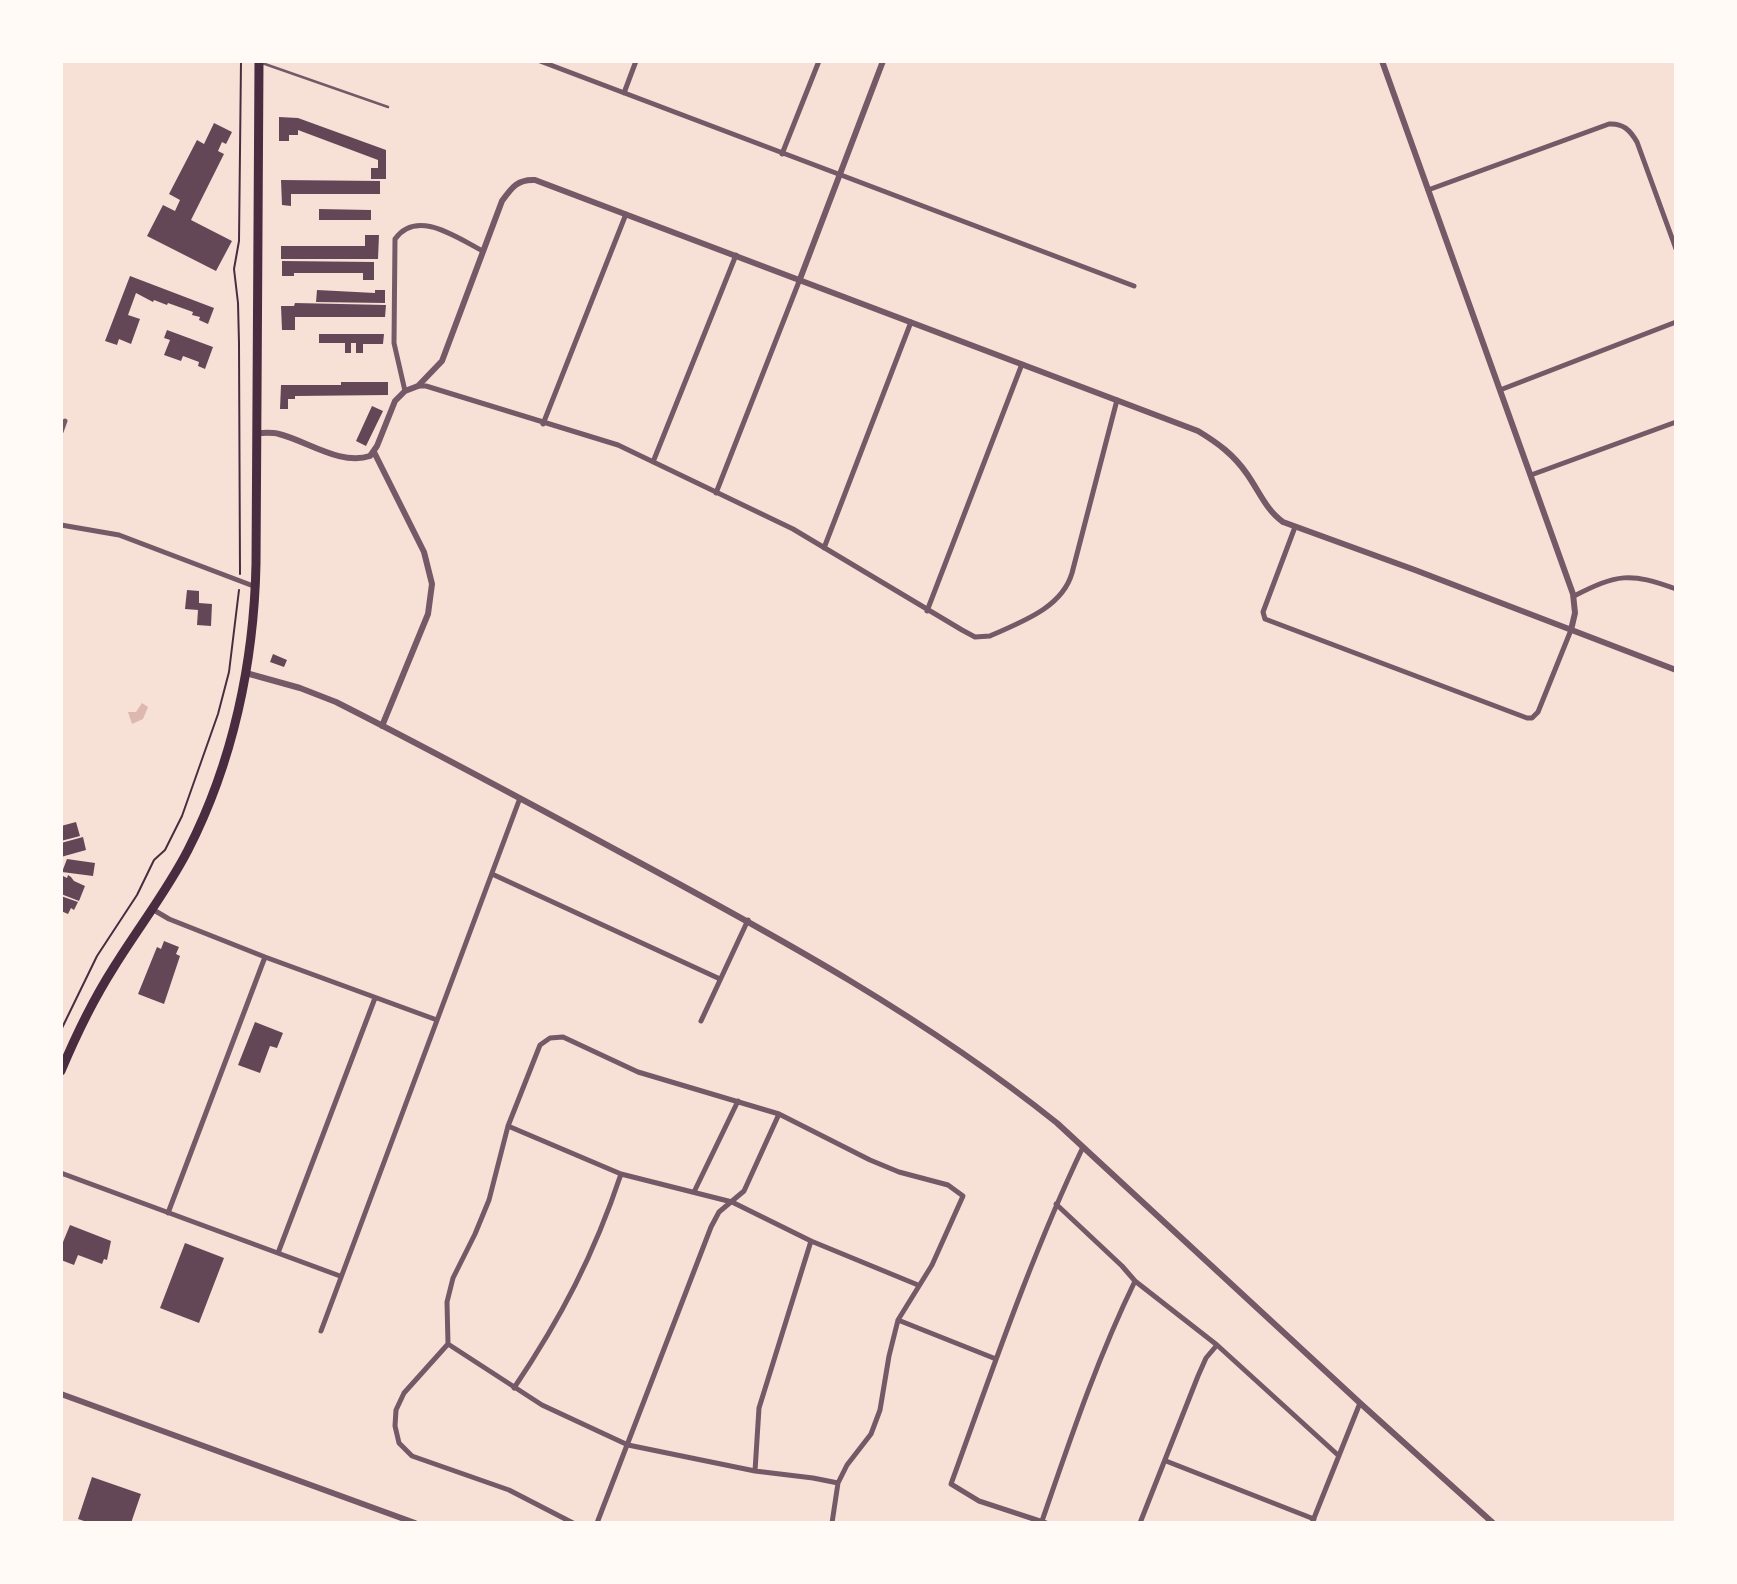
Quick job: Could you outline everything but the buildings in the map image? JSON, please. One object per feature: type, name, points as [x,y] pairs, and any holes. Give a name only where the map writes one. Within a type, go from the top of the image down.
[{"type":"highway","points":[[61,1071],[94,1001],[187,851],[209,803],[233,730],[246,673],[252,640],[256,587],[259,61]]},
{"type":"street","points":[[540,61],[1134,286]]},
{"type":"street","points":[[624,93],[636,61]]},
{"type":"street","points":[[716,493],[768,366],[883,61]]},
{"type":"street","points":[[1295,527],[1262,616],[1269,621],[1527,718],[1535,716],[1571,630],[1575,613],[1574,596],[1382,61]]},
{"type":"street","points":[[782,154],[817,62]]},
{"type":"street","points":[[1428,190],[1609,124],[1622,125],[1628,128],[1637,142],[1676,248]]},
{"type":"street","points":[[418,386],[442,361],[502,201],[517,183],[525,180],[548,184],[1198,431],[1214,440],[1239,462],[1275,516],[1295,527],[1317,533],[1676,670]]},
{"type":"street","points":[[543,424],[626,214]]},
{"type":"street","points":[[405,391],[394,343],[395,239],[401,230],[414,224],[434,227],[483,251]]},
{"type":"street","points":[[653,462],[736,255]]},
{"type":"street","points":[[824,548],[911,322]]},
{"type":"street","points":[[1500,390],[1676,322]]},
{"type":"street","points":[[927,611],[1022,363]]},
{"type":"street","points":[[257,433],[279,433],[352,458],[365,457],[374,452],[395,401],[405,391],[426,386],[543,424],[604,440],[653,462],[793,529],[927,611],[982,638],[1045,608],[1058,598],[1069,583],[1117,400]]},
{"type":"street","points":[[61,432],[65,421]]},
{"type":"street","points":[[1531,475],[1676,422]]},
{"type":"street","points":[[374,452],[420,542],[432,584],[431,604],[426,621],[382,726]]},
{"type":"street","points":[[61,525],[118,535],[256,587]]},
{"type":"street","points":[[1574,596],[1622,576],[1647,579],[1676,589]]},
{"type":"street","points":[[246,673],[316,694],[382,726],[748,920],[891,1006],[1009,1086],[1083,1147],[1493,1523]]},
{"type":"street","points":[[321,1331],[520,798]]},
{"type":"street","points":[[492,874],[720,979]]},
{"type":"street","points":[[152,909],[169,919],[265,957],[437,1020]]},
{"type":"street","points":[[701,1021],[748,920]]},
{"type":"street","points":[[168,1213],[265,957]]},
{"type":"street","points":[[278,1253],[375,998]]},
{"type":"street","points":[[573,1523],[509,1490],[412,1456],[399,1443],[395,1426],[396,1409],[404,1393],[449,1344],[447,1302],[453,1278],[489,1200],[508,1126],[540,1045],[550,1038],[563,1037],[638,1072],[779,1114],[870,1160],[899,1172],[948,1185],[963,1196],[932,1265],[898,1320],[880,1410],[871,1434],[847,1465],[838,1483],[832,1523]]},
{"type":"street","points":[[694,1192],[738,1101]]},
{"type":"street","points":[[597,1523],[711,1227],[719,1212],[744,1191],[779,1114]]},
{"type":"street","points":[[508,1126],[621,1174],[732,1202],[811,1241],[918,1285]]},
{"type":"street","points":[[1083,1147],[1056,1204],[951,1484],[979,1501],[1044,1522],[1089,1385],[1135,1281]]},
{"type":"street","points":[[61,1172],[340,1276]]},
{"type":"street","points":[[514,1388],[544,1344],[574,1291],[594,1250],[621,1174]]},
{"type":"street","points":[[1056,1204],[1135,1281],[1217,1345],[1339,1456]]},
{"type":"street","points":[[755,1471],[758,1408],[811,1241]]},
{"type":"street","points":[[898,1320],[996,1359]]},
{"type":"street","points":[[449,1344],[542,1405],[628,1445],[755,1471],[838,1483]]},
{"type":"street","points":[[1140,1523],[1198,1376],[1206,1358],[1217,1345]]},
{"type":"street","points":[[61,1394],[415,1523]]},
{"type":"street","points":[[1166,1461],[1313,1521],[1360,1403]]},
{"type":"lane","points":[[259,61],[387,107]]},
{"type":"path","points":[[240,574],[239,343],[234,269],[239,241],[241,61]]},
{"type":"path","points":[[61,1030],[97,956],[137,895],[153,860],[165,850],[182,816],[218,714],[229,672],[239,590]]},
{"type":"shaded area","points":[[142,703],[148,707],[143,719],[132,724],[128,712],[136,712]]}]
